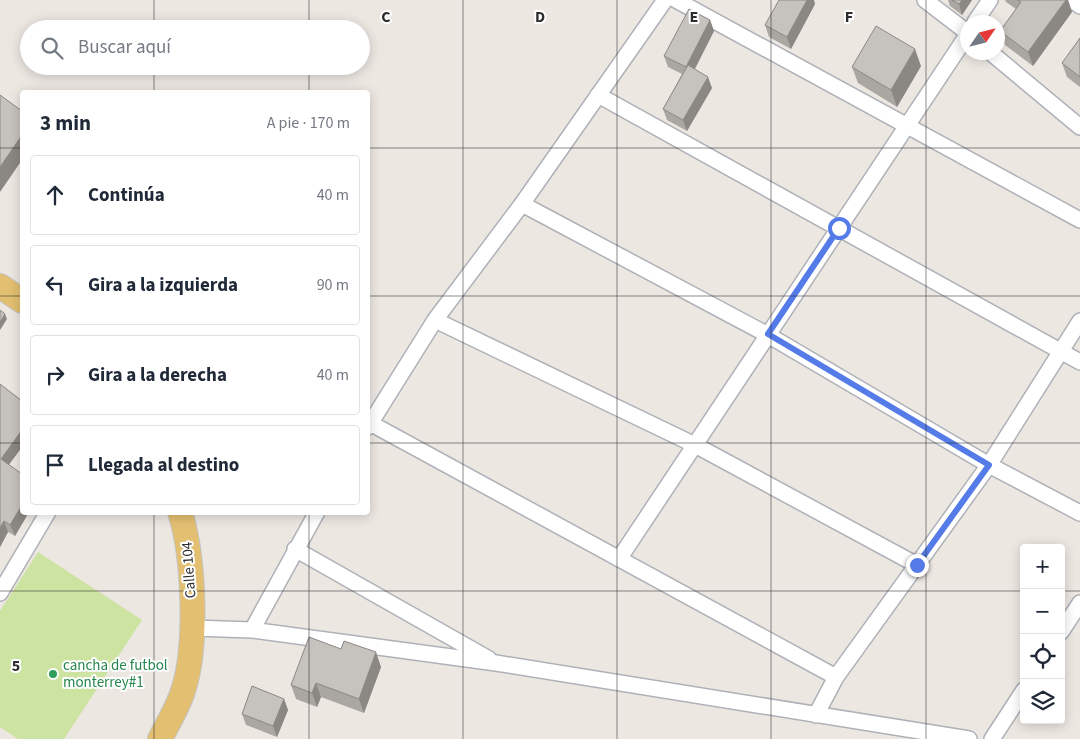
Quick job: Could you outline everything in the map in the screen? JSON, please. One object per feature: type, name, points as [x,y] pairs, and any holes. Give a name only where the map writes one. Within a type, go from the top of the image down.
[{"type":"main road","points":[[0,286],[20,300]]},
{"type":"main road","name":"Calle 104","points":[[160,739],[184,690],[193,628],[188,536],[181,515]]},
{"type":"street","points":[[370,423],[435,320],[522,204],[665,0]]},
{"type":"street","points":[[676,0],[1080,220]]},
{"type":"street","points":[[925,0],[960,28]]},
{"type":"street","points":[[980,15],[990,0]]},
{"type":"street","points":[[1072,0],[1080,6]]},
{"type":"street","points":[[619,559],[960,46]]},
{"type":"street","points":[[1000,60],[1080,127]]},
{"type":"street","points":[[598,95],[1080,362]]},
{"type":"street","points":[[522,204],[768,334],[989,465],[1080,513]]},
{"type":"street","points":[[435,320],[695,445],[917,565]]},
{"type":"street","points":[[816,715],[836,677],[989,465],[1080,321]]},
{"type":"street","points":[[370,426],[836,677]]},
{"type":"street","points":[[0,594],[46,515]]},
{"type":"street","points":[[252,630],[294,549],[315,515]]},
{"type":"street","points":[[294,549],[496,663]]},
{"type":"street","points":[[1065,626],[1080,603]]},
{"type":"street","points":[[193,628],[252,630],[496,663],[969,739]]},
{"type":"street","points":[[992,739],[1020,696]]},
{"type":"green space","name":"cancha de futbol monterrey#1","points":[[38,552],[142,620],[64,739],[18,739],[0,727],[0,611]]},
{"type":"building","points":[[779,0],[807,0],[787,37],[765,25]]},
{"type":"building","points":[[952,0],[962,0],[959,4]]},
{"type":"building","points":[[1017,0],[1066,0],[1028,52],[1005,35],[1005,24],[1021,2]]},
{"type":"building","points":[[689,9],[710,20],[686,67],[664,56]]},
{"type":"building","points":[[876,26],[915,49],[891,90],[852,67]]},
{"type":"building","points":[[1080,38],[1080,77],[1062,63]]},
{"type":"building","points":[[688,65],[708,77],[683,120],[663,109]]},
{"type":"building","points":[[0,95],[20,110],[20,138],[0,167]]},
{"type":"building","points":[[0,310],[5,314],[0,322]]},
{"type":"building","points":[[0,384],[20,399],[20,433],[1,459],[20,473],[20,508],[10,525],[4,521],[0,528]]},
{"type":"building","points":[[309,637],[341,649],[344,641],[376,652],[359,699],[316,683],[312,693],[291,685]]},
{"type":"building","points":[[252,686],[284,699],[273,726],[242,714]]},
{"type":"place","name":"cancha de futbol monterrey#1","points":[[53,674]]},
{"type":"route","points":[[839,228],[768,334],[989,465],[917,565]]}]
